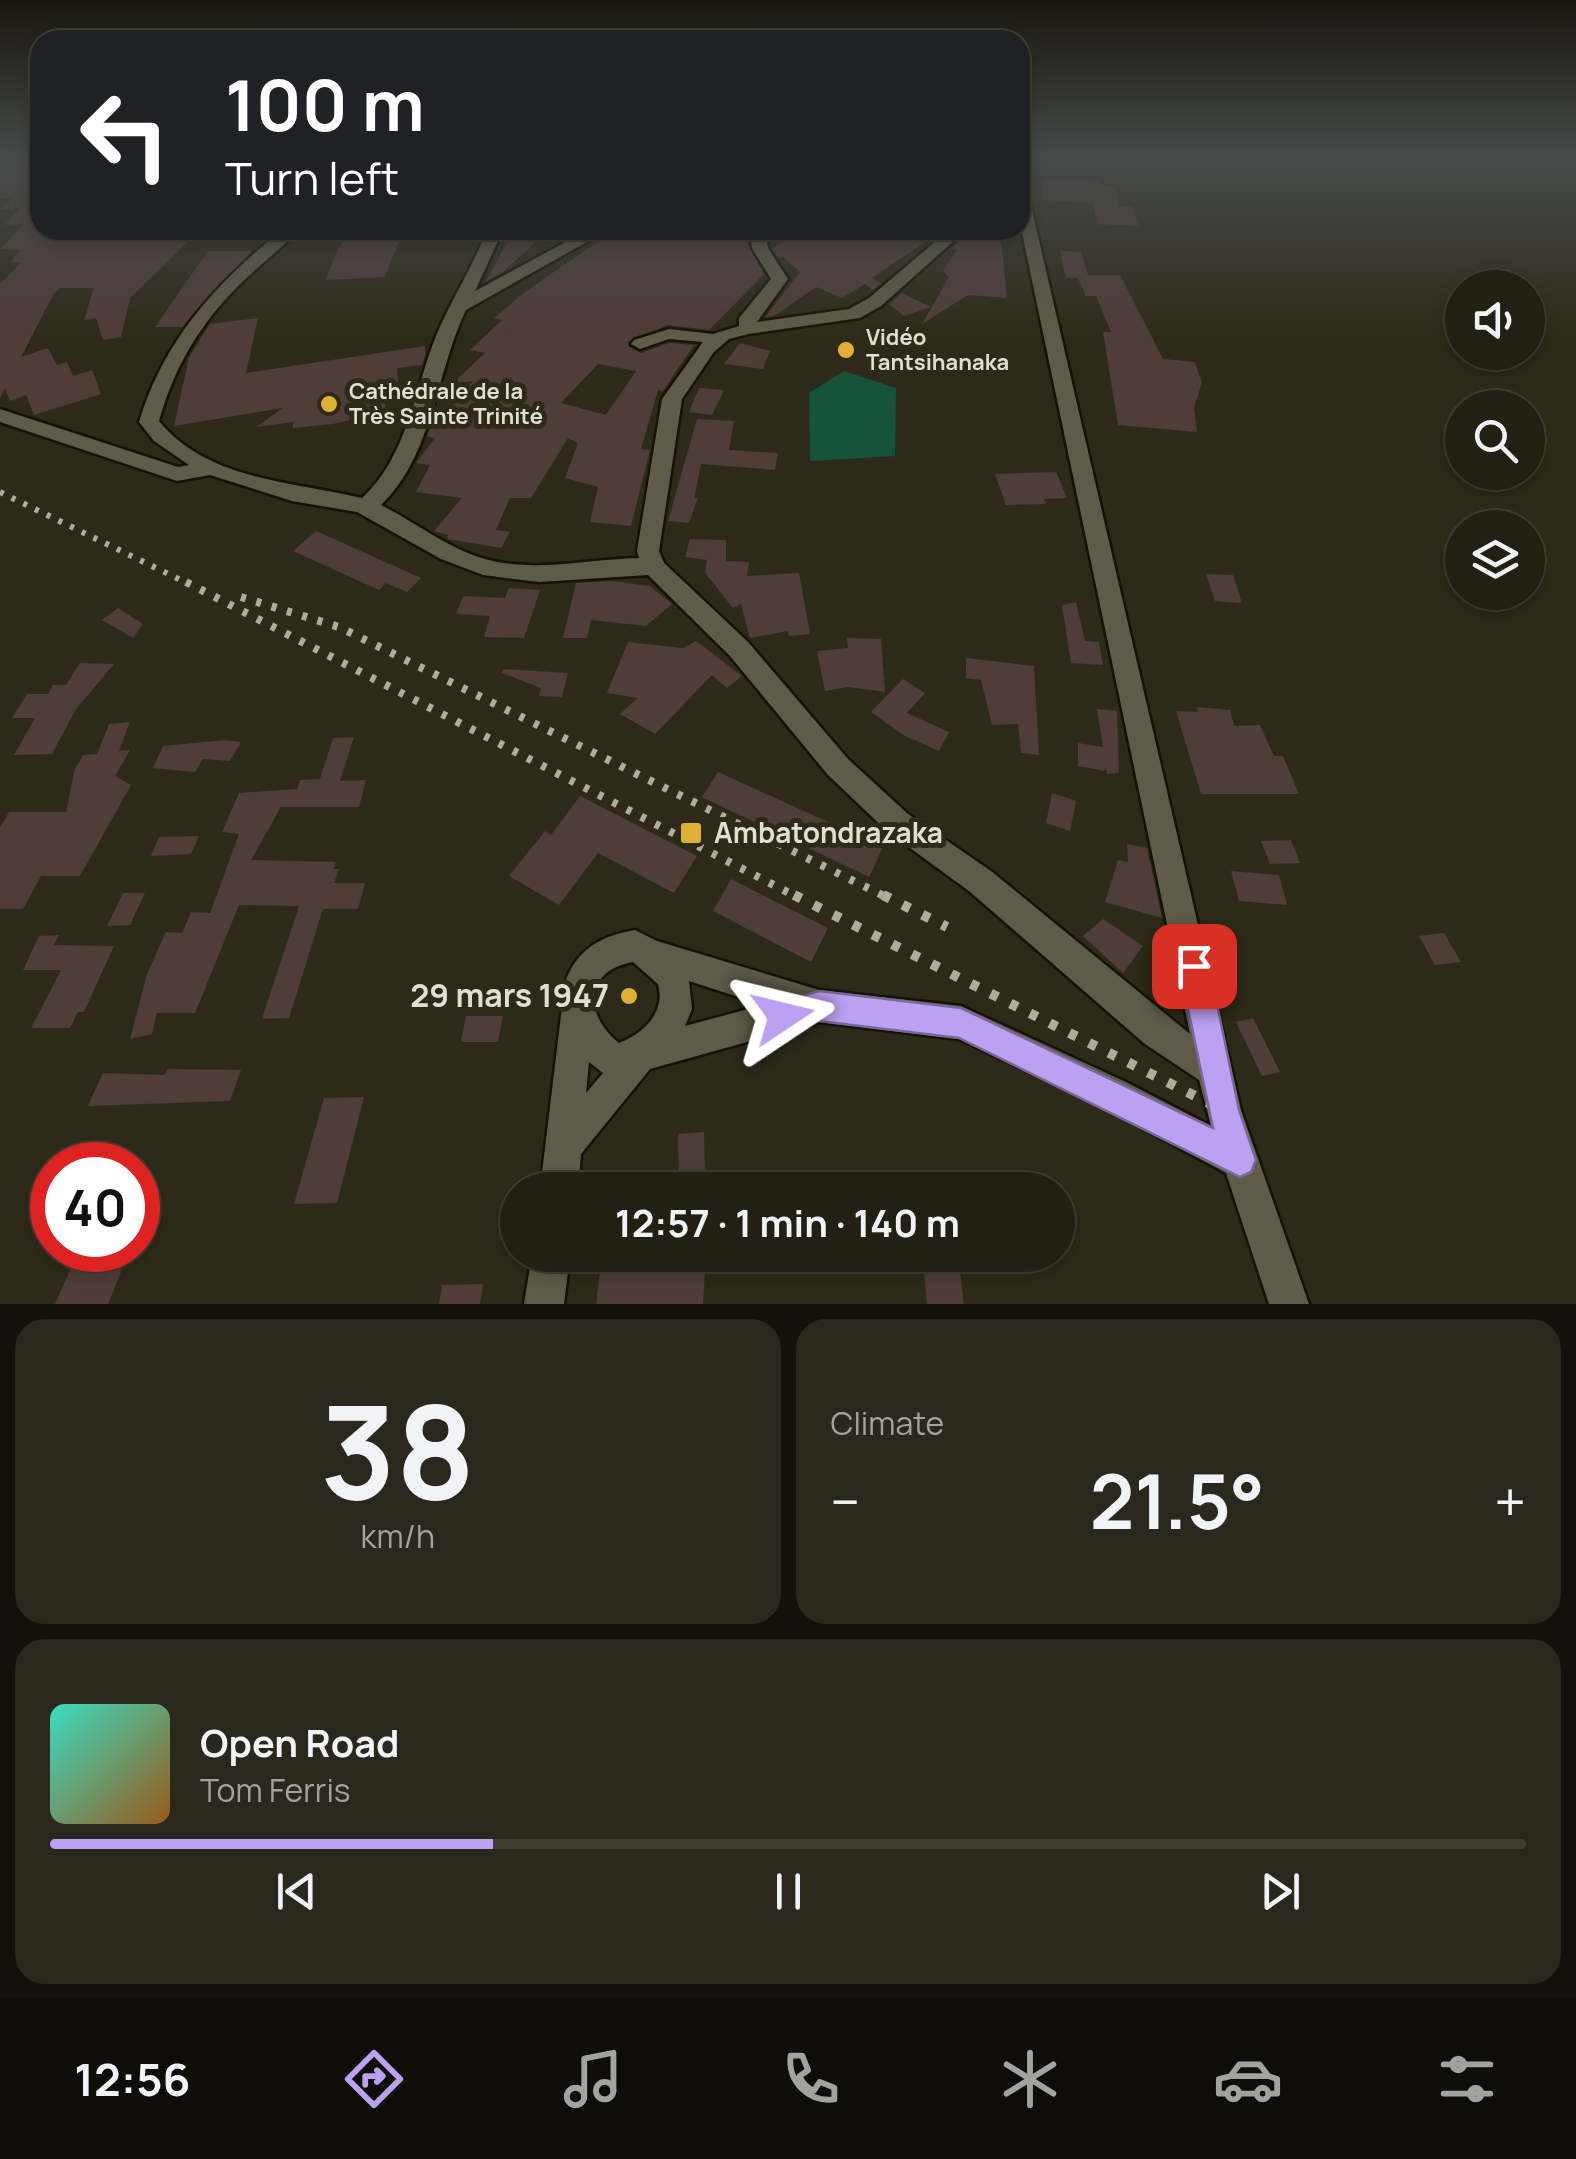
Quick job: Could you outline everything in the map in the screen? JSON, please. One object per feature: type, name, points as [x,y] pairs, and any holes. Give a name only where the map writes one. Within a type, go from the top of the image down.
[{"type":"street","points":[[1030,234],[1222,1110],[1289,1304]]},
{"type":"street","points":[[280,240],[208,303],[191,324],[154,398],[149,422],[158,439],[214,467],[300,495],[367,506],[442,553],[504,572],[567,572],[620,565],[654,567]]},
{"type":"street","points":[[367,506],[385,494],[425,400],[445,335],[482,268],[492,240]]},
{"type":"street","points":[[461,306],[582,240]]},
{"type":"street","points":[[748,329],[748,318],[780,279],[759,240]]},
{"type":"street","points":[[640,344],[668,332],[716,340],[748,329],[854,314],[875,302],[946,240]]},
{"type":"street","points":[[716,340],[685,374],[672,399],[650,531],[648,551],[654,567],[739,649],[838,767],[898,823],[980,881],[1157,1032],[1216,1071]]},
{"type":"street","points":[[0,415],[177,474],[214,467]]},
{"type":"street","points":[[562,1172],[581,982],[605,953],[635,946],[819,1006],[961,1023],[1114,1094],[1240,1160]]},
{"type":"street","points":[[566,1144],[669,1026],[678,1004],[674,974],[659,956]]},
{"type":"street","points":[[576,1015],[592,1047],[616,1061],[819,1006]]},
{"type":"street","points":[[544,1304],[549,1272]]},
{"type":"green space","points":[[844,371],[896,388],[895,456],[810,461],[809,393]]},
{"type":"building","points":[[10,219],[30,219],[30,240],[190,240],[130,298],[121,337],[103,340],[96,318],[84,320],[94,288],[61,288],[54,293],[21,357],[48,348],[57,365],[67,362],[73,376],[92,370],[101,394],[34,415],[26,395],[10,401],[5,388],[0,398],[0,284],[21,262],[10,262],[21,250],[0,249],[24,224],[5,225]]},
{"type":"building","points":[[1096,219],[1136,219],[1138,226],[1097,224]]},
{"type":"building","points":[[343,240],[399,240],[385,277],[325,280]]},
{"type":"building","points":[[509,240],[538,240],[503,272],[485,282]]},
{"type":"building","points":[[600,240],[740,240],[747,242],[764,274],[709,330],[668,325],[628,342],[629,347],[641,353],[669,343],[694,345],[663,391],[658,390],[641,449],[650,450],[631,526],[590,522],[598,487],[565,478],[578,443],[568,438],[531,498],[510,498],[496,530],[510,532],[501,548],[447,539],[448,535],[434,531],[462,498],[416,492],[430,465],[416,463],[435,438],[427,437],[430,428],[450,401],[474,381],[452,384],[485,353],[470,350],[502,320],[494,318],[525,292]],"holes":[[[598,364],[636,371],[606,415],[561,403]]]},
{"type":"building","points":[[786,240],[928,240],[872,278],[881,283],[873,290],[865,284],[842,298],[816,287],[774,316],[765,317],[800,272],[782,256],[779,259],[772,248]]},
{"type":"building","points":[[960,240],[1001,240],[1007,298],[968,295],[922,324],[949,277],[943,271],[957,250],[951,249]]},
{"type":"building","points":[[208,251],[252,251],[182,327],[155,327]]},
{"type":"building","points":[[1060,251],[1081,252],[1088,275],[1120,275],[1163,359],[1195,362],[1202,383],[1194,407],[1197,432],[1118,425],[1103,332],[1111,332],[1096,296],[1086,296],[1078,278],[1066,278]]},
{"type":"building","points":[[902,293],[931,307],[904,316],[889,304]]},
{"type":"building","points":[[258,318],[246,373],[425,346],[425,356],[422,365],[397,368],[399,393],[393,391],[393,400],[386,401],[385,408],[374,409],[373,415],[333,424],[293,428],[293,422],[256,427],[283,408],[174,426],[189,357],[210,324]]},
{"type":"building","points":[[740,343],[770,351],[763,369],[724,364]]},
{"type":"building","points":[[699,388],[724,390],[712,415],[689,412]]},
{"type":"building","points":[[697,419],[734,421],[729,450],[778,453],[775,470],[701,464],[694,498],[698,498],[689,523],[668,521]]},
{"type":"building","points":[[1056,472],[1067,498],[1044,499],[1046,504],[1006,505],[995,474]]},
{"type":"building","points":[[316,531],[421,578],[407,592],[386,583],[379,590],[293,551]]},
{"type":"building","points":[[690,539],[726,540],[726,561],[749,562],[747,576],[799,573],[810,634],[789,636],[788,631],[750,638],[741,604],[733,608],[705,573],[707,560],[685,557]]},
{"type":"building","points":[[1206,574],[1233,575],[1242,603],[1215,601]]},
{"type":"building","points":[[611,581],[650,586],[672,604],[646,626],[591,620],[587,638],[563,638],[576,583]]},
{"type":"building","points":[[509,588],[540,590],[524,638],[484,637],[490,616],[456,614],[463,596],[505,598]]},
{"type":"building","points":[[1076,602],[1085,641],[1099,642],[1103,665],[1071,663],[1062,605]]},
{"type":"building","points":[[118,608],[143,624],[133,638],[102,620]]},
{"type":"building","points":[[847,638],[881,639],[885,692],[848,687],[825,691],[817,651],[848,648]]},
{"type":"building","points":[[696,641],[742,676],[727,688],[712,675],[655,734],[620,714],[638,698],[607,693],[628,642],[683,648]]},
{"type":"building","points":[[966,658],[1034,666],[1039,755],[1021,753],[1018,724],[992,725],[981,680],[966,678]]},
{"type":"building","points":[[80,663],[114,664],[76,709],[52,754],[14,755],[35,718],[12,718],[27,694],[48,694],[53,685],[66,685]]},
{"type":"building","points":[[503,669],[568,673],[562,697],[539,696],[541,688],[502,673]]},
{"type":"building","points":[[903,679],[925,693],[907,713],[949,732],[939,751],[903,735],[871,712]]},
{"type":"building","points":[[1197,707],[1230,710],[1234,726],[1260,725],[1274,756],[1283,756],[1299,794],[1201,794],[1176,711],[1198,712]]},
{"type":"building","points":[[1097,709],[1117,711],[1119,773],[1107,774],[1105,766],[1105,771],[1078,766],[1078,743],[1103,747]]},
{"type":"building","points":[[130,722],[119,751],[130,750],[115,776],[131,785],[80,876],[41,876],[23,909],[0,909],[0,828],[9,812],[66,812],[75,769],[83,755],[97,754],[109,724]]},
{"type":"building","points":[[354,737],[340,781],[366,780],[359,807],[281,807],[251,860],[336,862],[333,869],[339,869],[334,883],[365,883],[358,909],[323,909],[289,1018],[262,1019],[299,906],[239,905],[195,1013],[157,1013],[152,1034],[130,1039],[147,974],[166,932],[182,933],[191,912],[210,913],[239,834],[222,832],[239,793],[297,789],[300,780],[320,779],[333,738]]},
{"type":"building","points":[[241,742],[230,761],[203,759],[195,772],[153,768],[163,746]]},
{"type":"building","points":[[718,772],[883,847],[869,877],[702,797]]},
{"type":"building","points":[[1052,793],[1076,801],[1070,831],[1046,823]]},
{"type":"building","points":[[580,796],[697,856],[674,893],[598,853],[559,905],[509,876],[545,831],[551,835]]},
{"type":"building","points":[[199,836],[191,854],[151,856],[159,837]]},
{"type":"building","points":[[1291,840],[1300,863],[1270,864],[1261,841]]},
{"type":"building","points":[[1127,844],[1147,848],[1162,918],[1105,902],[1118,860],[1128,862]]},
{"type":"building","points":[[1231,871],[1279,875],[1287,905],[1239,901]]},
{"type":"building","points":[[731,879],[828,928],[811,962],[713,911]]},
{"type":"building","points":[[123,893],[145,893],[130,925],[107,926]]},
{"type":"building","points":[[1103,919],[1143,946],[1123,973],[1083,936]]},
{"type":"building","points":[[1444,933],[1461,962],[1435,965],[1419,936]]},
{"type":"building","points":[[59,935],[54,945],[114,946],[84,1012],[78,1012],[70,1028],[31,1028],[61,970],[23,970],[39,936]]},
{"type":"building","points":[[466,1016],[503,1016],[498,1042],[461,1042]]},
{"type":"building","points":[[1253,1018],[1280,1072],[1262,1076],[1236,1022]]},
{"type":"building","points":[[168,1069],[241,1070],[230,1101],[88,1106],[103,1073],[165,1075]]},
{"type":"building","points":[[364,1097],[337,1203],[294,1204],[324,1098]]},
{"type":"building","points":[[704,1132],[705,1172],[679,1172],[678,1134]]},
{"type":"building","points":[[69,1272],[121,1272],[108,1304],[55,1304]]},
{"type":"building","points":[[600,1272],[705,1272],[703,1304],[596,1304]]},
{"type":"building","points":[[924,1272],[960,1272],[964,1304],[927,1304]]},
{"type":"building","points":[[483,1284],[480,1304],[439,1304],[442,1285]]},
{"type":"railway","points":[[0,492],[191,585]]},
{"type":"railway","points":[[186,582],[799,898]]},
{"type":"railway","points":[[241,597],[339,627],[888,898]]},
{"type":"railway","points":[[794,895],[1223,1110]]},
{"type":"railway","points":[[883,895],[947,927]]},
{"type":"place","name":"Vidéo Tantsihanaka","points":[[846,350]]},
{"type":"place","name":"Cathédrale de la Très Sainte Trinité","points":[[329,404]]},
{"type":"place","name":"Ambatondrazaka","points":[[691,833]]},
{"type":"place","name":"29 mars 1947","points":[[629,996]]},
{"type":"route","points":[[783,1016],[819,1006],[961,1023],[1114,1094],[1240,1160],[1222,1110],[1194,966]]}]
